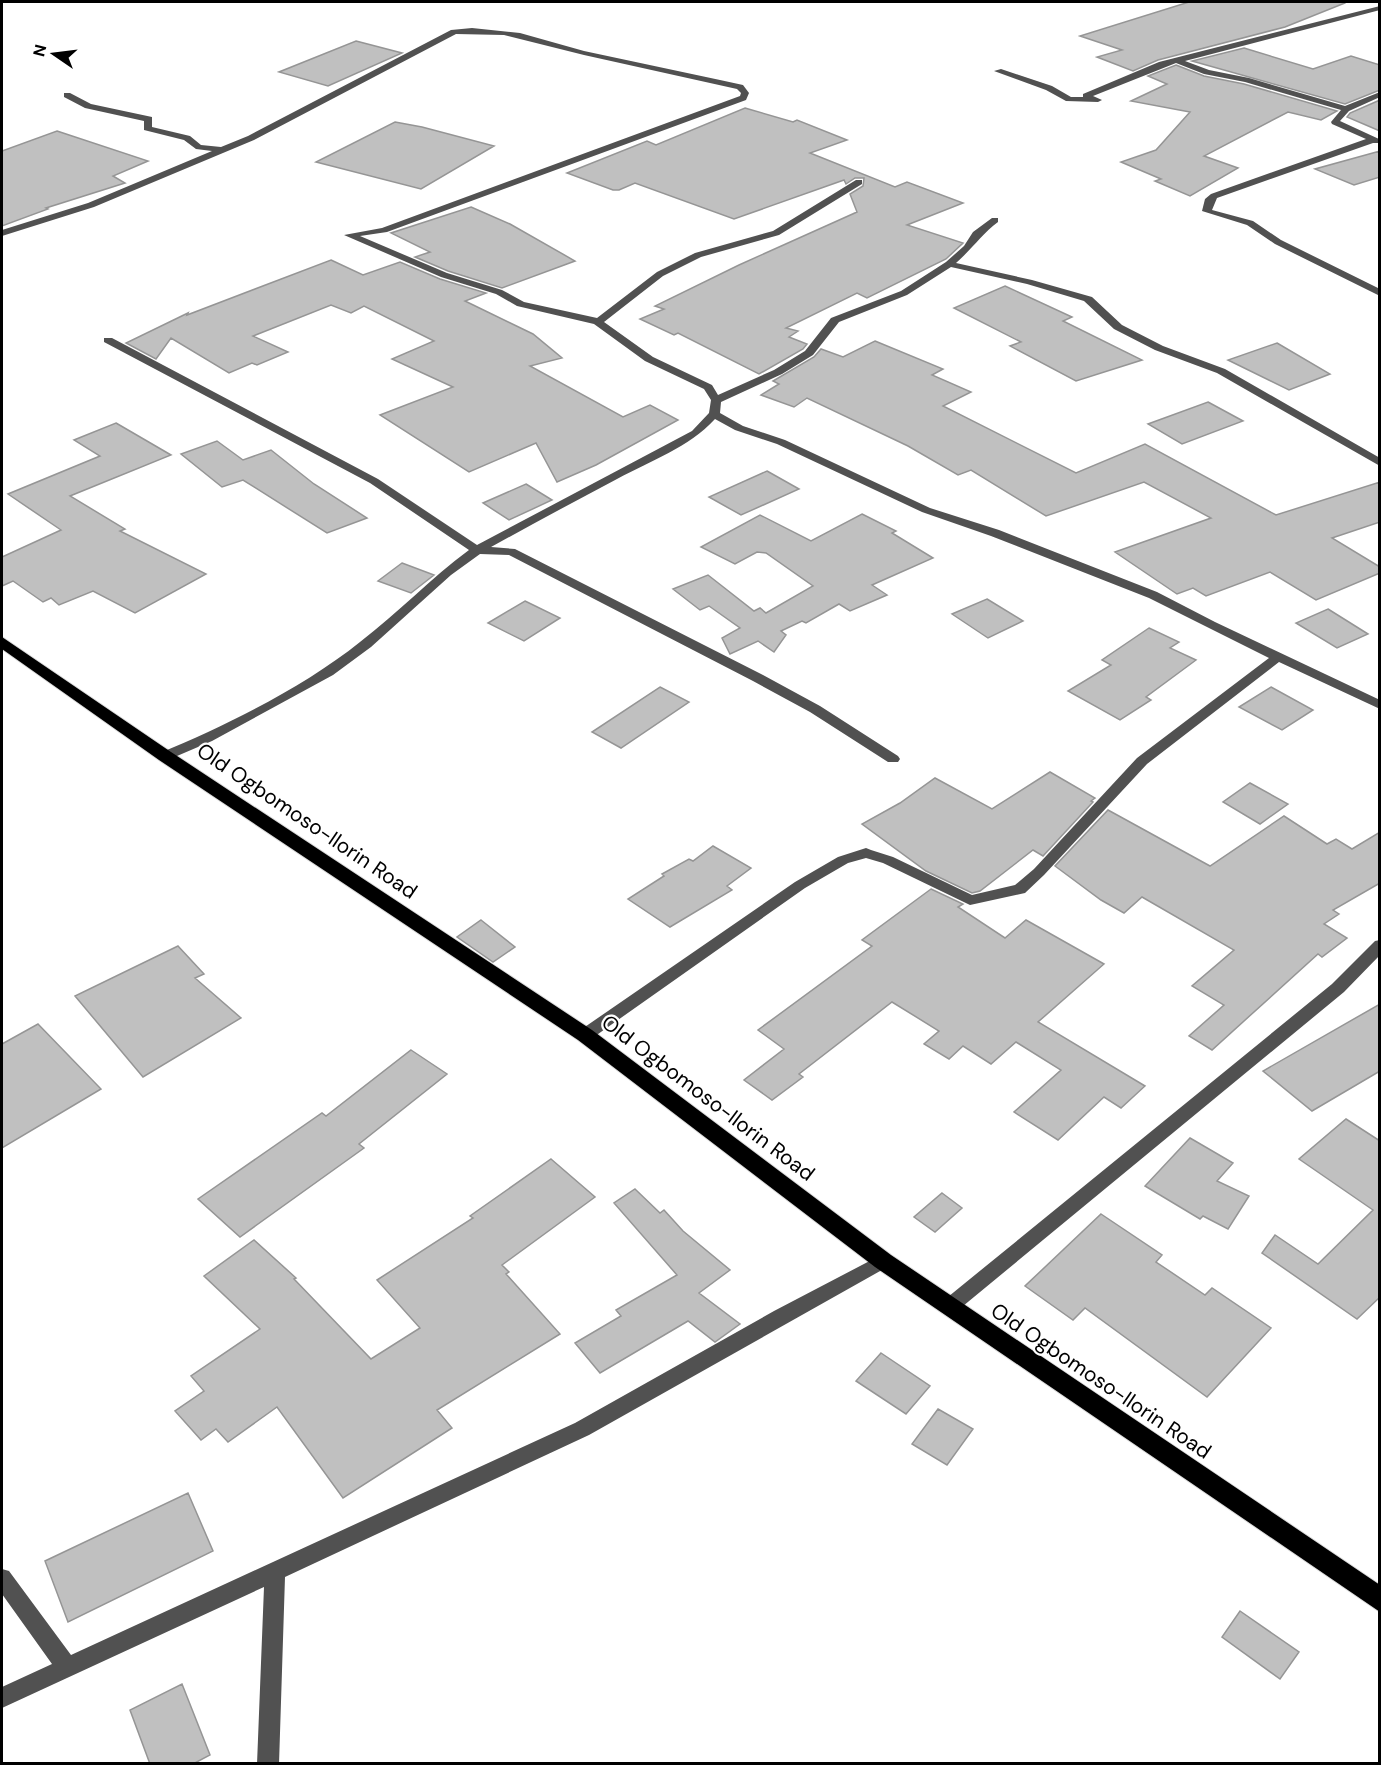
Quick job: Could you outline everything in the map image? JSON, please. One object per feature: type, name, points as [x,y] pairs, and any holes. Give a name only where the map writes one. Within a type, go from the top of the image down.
[{"type":"highway","name":"Old Ogbomoso-Ilorin Road","points":[[2,642],[165,756],[585,1035],[884,1261],[1380,1600]]},
{"type":"street","points":[[998,71],[1049,88],[1069,99],[1098,100],[1086,96],[1176,60],[1380,8]]},
{"type":"street","points":[[2,233],[91,205],[251,138],[377,74],[439,38],[470,29],[503,30],[550,45],[740,87],[745,93],[743,98],[384,230],[349,235],[444,275],[499,292],[521,304],[585,317],[598,322],[649,359],[708,387],[716,400],[714,414],[696,433],[670,449],[616,475],[477,550],[447,572],[366,644],[328,672],[207,738],[165,756]]},
{"type":"street","points":[[1176,60],[1207,72],[1246,80],[1346,109]]},
{"type":"street","points":[[1376,141],[1335,122],[1346,109],[1380,94]]},
{"type":"street","points":[[67,95],[88,106],[149,119],[147,128],[187,138],[199,147],[222,150]]},
{"type":"street","points":[[1376,141],[1214,196],[1210,199],[1207,211],[1250,223],[1278,242],[1380,293]]},
{"type":"street","points":[[598,322],[660,274],[698,255],[776,233],[859,182]]},
{"type":"street","points":[[716,400],[777,372],[809,352],[835,320],[904,293],[949,264],[968,248],[976,234],[995,220]]},
{"type":"street","points":[[949,264],[1029,282],[1088,299],[1118,327],[1159,348],[1221,371],[1380,463]]},
{"type":"street","points":[[108,340],[374,481],[477,550],[512,552],[777,688],[815,709],[893,759]]},
{"type":"street","points":[[714,414],[738,428],[781,441],[926,510],[995,532],[1153,595],[1380,705]]},
{"type":"street","points":[[696,433],[738,428]]},
{"type":"street","points":[[500,536],[512,552]]},
{"type":"street","points":[[585,1035],[800,885],[843,860],[866,854],[888,860],[970,900],[1020,889],[1039,872],[1142,761],[1278,657]]},
{"type":"street","points":[[950,1306],[1338,988],[1380,945]]},
{"type":"street","points":[[2,1698],[582,1429],[781,1316],[830,1292],[884,1261]]},
{"type":"street","points":[[268,1764],[275,1571]]},
{"type":"street","points":[[2,1578],[68,1668]]},
{"type":"building","points":[[1189,2],[1345,3],[1285,27],[1158,60],[1133,71],[1097,57],[1122,50],[1080,36]]},
{"type":"building","points":[[356,41],[402,53],[328,86],[279,72]]},
{"type":"building","points":[[1244,48],[1313,69],[1351,56],[1380,65],[1380,90],[1345,104],[1192,61]]},
{"type":"building","points":[[1176,65],[1204,76],[1244,84],[1337,111],[1321,120],[1288,112],[1204,156],[1238,168],[1190,196],[1155,181],[1161,179],[1121,162],[1156,150],[1190,112],[1131,101],[1167,84],[1148,76]]},
{"type":"building","points":[[1380,100],[1380,131],[1347,117],[1350,113]]},
{"type":"building","points":[[745,108],[793,122],[797,120],[847,140],[810,153],[895,187],[907,182],[963,203],[907,225],[963,243],[946,259],[867,298],[857,293],[786,328],[798,331],[789,337],[807,344],[803,349],[759,374],[678,333],[674,335],[640,319],[664,309],[655,306],[857,212],[850,194],[863,186],[864,178],[855,178],[846,184],[844,180],[734,219],[635,183],[619,190],[613,190],[567,173],[647,141],[656,145]]},
{"type":"building","points":[[395,122],[494,146],[421,189],[316,162]]},
{"type":"building","points":[[57,131],[148,161],[113,176],[125,183],[46,208],[48,209],[2,226],[2,151]]},
{"type":"building","points":[[1380,151],[1380,177],[1354,185],[1315,169]]},
{"type":"building","points":[[471,207],[510,224],[575,261],[502,288],[448,271],[415,257],[430,252],[391,233]]},
{"type":"building","points":[[331,260],[363,275],[400,262],[440,279],[486,293],[465,301],[533,334],[562,358],[530,366],[623,417],[650,405],[678,420],[596,465],[557,482],[536,443],[469,472],[380,415],[453,387],[392,359],[434,341],[364,306],[351,313],[331,305],[253,336],[288,352],[257,365],[252,363],[229,373],[171,338],[156,359],[126,343],[188,313],[187,315]]},
{"type":"building","points":[[1005,286],[1072,317],[1063,321],[1142,360],[1076,381],[1010,346],[1021,342],[954,308]]},
{"type":"building","points":[[875,341],[943,369],[932,375],[971,392],[943,406],[1076,473],[1145,444],[1276,515],[1380,482],[1380,522],[1332,538],[1380,567],[1380,573],[1316,600],[1270,572],[1206,596],[1193,588],[1177,594],[1115,552],[1211,518],[1144,482],[1046,516],[971,470],[958,475],[908,446],[807,398],[794,407],[761,395],[779,384],[773,381],[814,357],[821,349],[843,357]]},
{"type":"building","points":[[1277,343],[1330,374],[1289,390],[1228,360]]},
{"type":"building","points":[[1208,402],[1243,421],[1182,444],[1148,424]]},
{"type":"building","points":[[116,423],[171,455],[70,496],[125,529],[120,531],[206,574],[135,613],[93,591],[59,605],[51,598],[43,602],[13,581],[2,586],[2,557],[61,530],[8,494],[100,456],[74,440]]},
{"type":"building","points":[[217,441],[243,460],[271,450],[314,484],[367,518],[327,533],[243,480],[222,487],[181,454]]},
{"type":"building","points":[[767,471],[799,489],[741,515],[709,497]]},
{"type":"building","points":[[526,484],[552,500],[509,520],[483,503]]},
{"type":"building","points":[[862,514],[896,531],[892,533],[933,558],[872,585],[887,595],[850,611],[839,604],[806,623],[802,621],[781,631],[786,635],[774,652],[758,641],[730,654],[722,638],[740,628],[709,606],[700,610],[673,589],[708,575],[754,611],[760,608],[766,613],[813,586],[766,553],[757,552],[735,564],[701,547],[760,515],[811,541]]},
{"type":"building","points":[[402,563],[434,575],[411,593],[378,581]]},
{"type":"building","points":[[987,599],[1023,621],[988,638],[952,614]]},
{"type":"building","points":[[525,601],[560,618],[524,641],[488,623]]},
{"type":"building","points":[[1328,609],[1368,634],[1337,648],[1296,623]]},
{"type":"building","points":[[1149,628],[1179,642],[1170,648],[1196,660],[1146,697],[1151,700],[1120,720],[1068,691],[1111,665],[1102,660]]},
{"type":"building","points":[[660,687],[689,702],[621,748],[592,732]]},
{"type":"building","points":[[1271,687],[1313,710],[1282,730],[1239,707]]},
{"type":"building","points":[[1050,772],[1095,798],[1091,801],[1093,802],[1043,856],[1033,850],[980,891],[972,893],[926,871],[862,824],[900,803],[935,778],[992,809]]},
{"type":"building","points":[[1250,783],[1288,804],[1260,824],[1223,802]]},
{"type":"building","points":[[1108,810],[1210,866],[1284,816],[1327,844],[1336,839],[1352,849],[1380,832],[1380,883],[1333,910],[1339,914],[1324,924],[1347,938],[1322,957],[1318,954],[1212,1050],[1189,1036],[1224,1005],[1192,986],[1234,950],[1142,897],[1124,913],[1101,900],[1055,866]]},
{"type":"building","points":[[713,846],[751,868],[727,886],[732,890],[670,927],[628,899],[664,876],[662,874],[689,859],[693,861]]},
{"type":"building","points":[[931,889],[963,904],[958,907],[1005,938],[1026,920],[1104,964],[1038,1022],[1145,1086],[1121,1108],[1104,1097],[1058,1140],[1014,1112],[1061,1070],[1016,1042],[991,1064],[963,1046],[949,1059],[924,1044],[939,1031],[892,1002],[799,1074],[803,1077],[772,1100],[744,1080],[784,1049],[758,1030],[872,946],[862,940]]},
{"type":"building","points":[[481,920],[515,947],[493,962],[457,937]]},
{"type":"building","points":[[178,946],[204,974],[195,978],[241,1018],[143,1077],[75,996]]},
{"type":"building","points":[[1380,1004],[1380,1071],[1312,1111],[1263,1071]]},
{"type":"building","points":[[38,1024],[101,1089],[2,1148],[2,1044]]},
{"type":"building","points":[[411,1050],[447,1074],[359,1144],[364,1148],[240,1237],[198,1199],[322,1113],[326,1116]]},
{"type":"building","points":[[1346,1119],[1380,1141],[1380,1297],[1357,1319],[1262,1253],[1275,1235],[1318,1264],[1373,1210],[1299,1159]]},
{"type":"building","points":[[1190,1138],[1233,1163],[1217,1181],[1249,1196],[1228,1229],[1203,1216],[1200,1219],[1145,1186]]},
{"type":"building","points":[[551,1159],[595,1197],[502,1265],[509,1272],[506,1274],[560,1334],[437,1410],[452,1428],[343,1498],[277,1407],[228,1442],[216,1429],[201,1440],[175,1411],[204,1391],[191,1376],[260,1329],[204,1276],[254,1240],[296,1278],[294,1279],[371,1359],[420,1328],[377,1280],[473,1218],[470,1216]]},
{"type":"building","points":[[635,1189],[660,1213],[664,1210],[683,1231],[730,1270],[699,1293],[740,1324],[715,1342],[688,1321],[600,1373],[575,1343],[621,1316],[616,1310],[677,1275],[614,1203]]},
{"type":"building","points":[[942,1193],[962,1208],[935,1232],[914,1217]]},
{"type":"building","points":[[1101,1214],[1162,1255],[1156,1262],[1205,1295],[1212,1288],[1271,1328],[1207,1397],[1085,1308],[1073,1320],[1025,1286]]},
{"type":"building","points":[[881,1353],[930,1386],[906,1414],[856,1381]]},
{"type":"building","points":[[938,1409],[973,1429],[947,1465],[912,1444]]},
{"type":"building","points":[[188,1493],[213,1551],[68,1622],[45,1561]]},
{"type":"building","points":[[1240,1611],[1299,1652],[1280,1679],[1222,1637]]},
{"type":"building","points":[[182,1684],[210,1755],[193,1764],[150,1764],[130,1710]]}]
